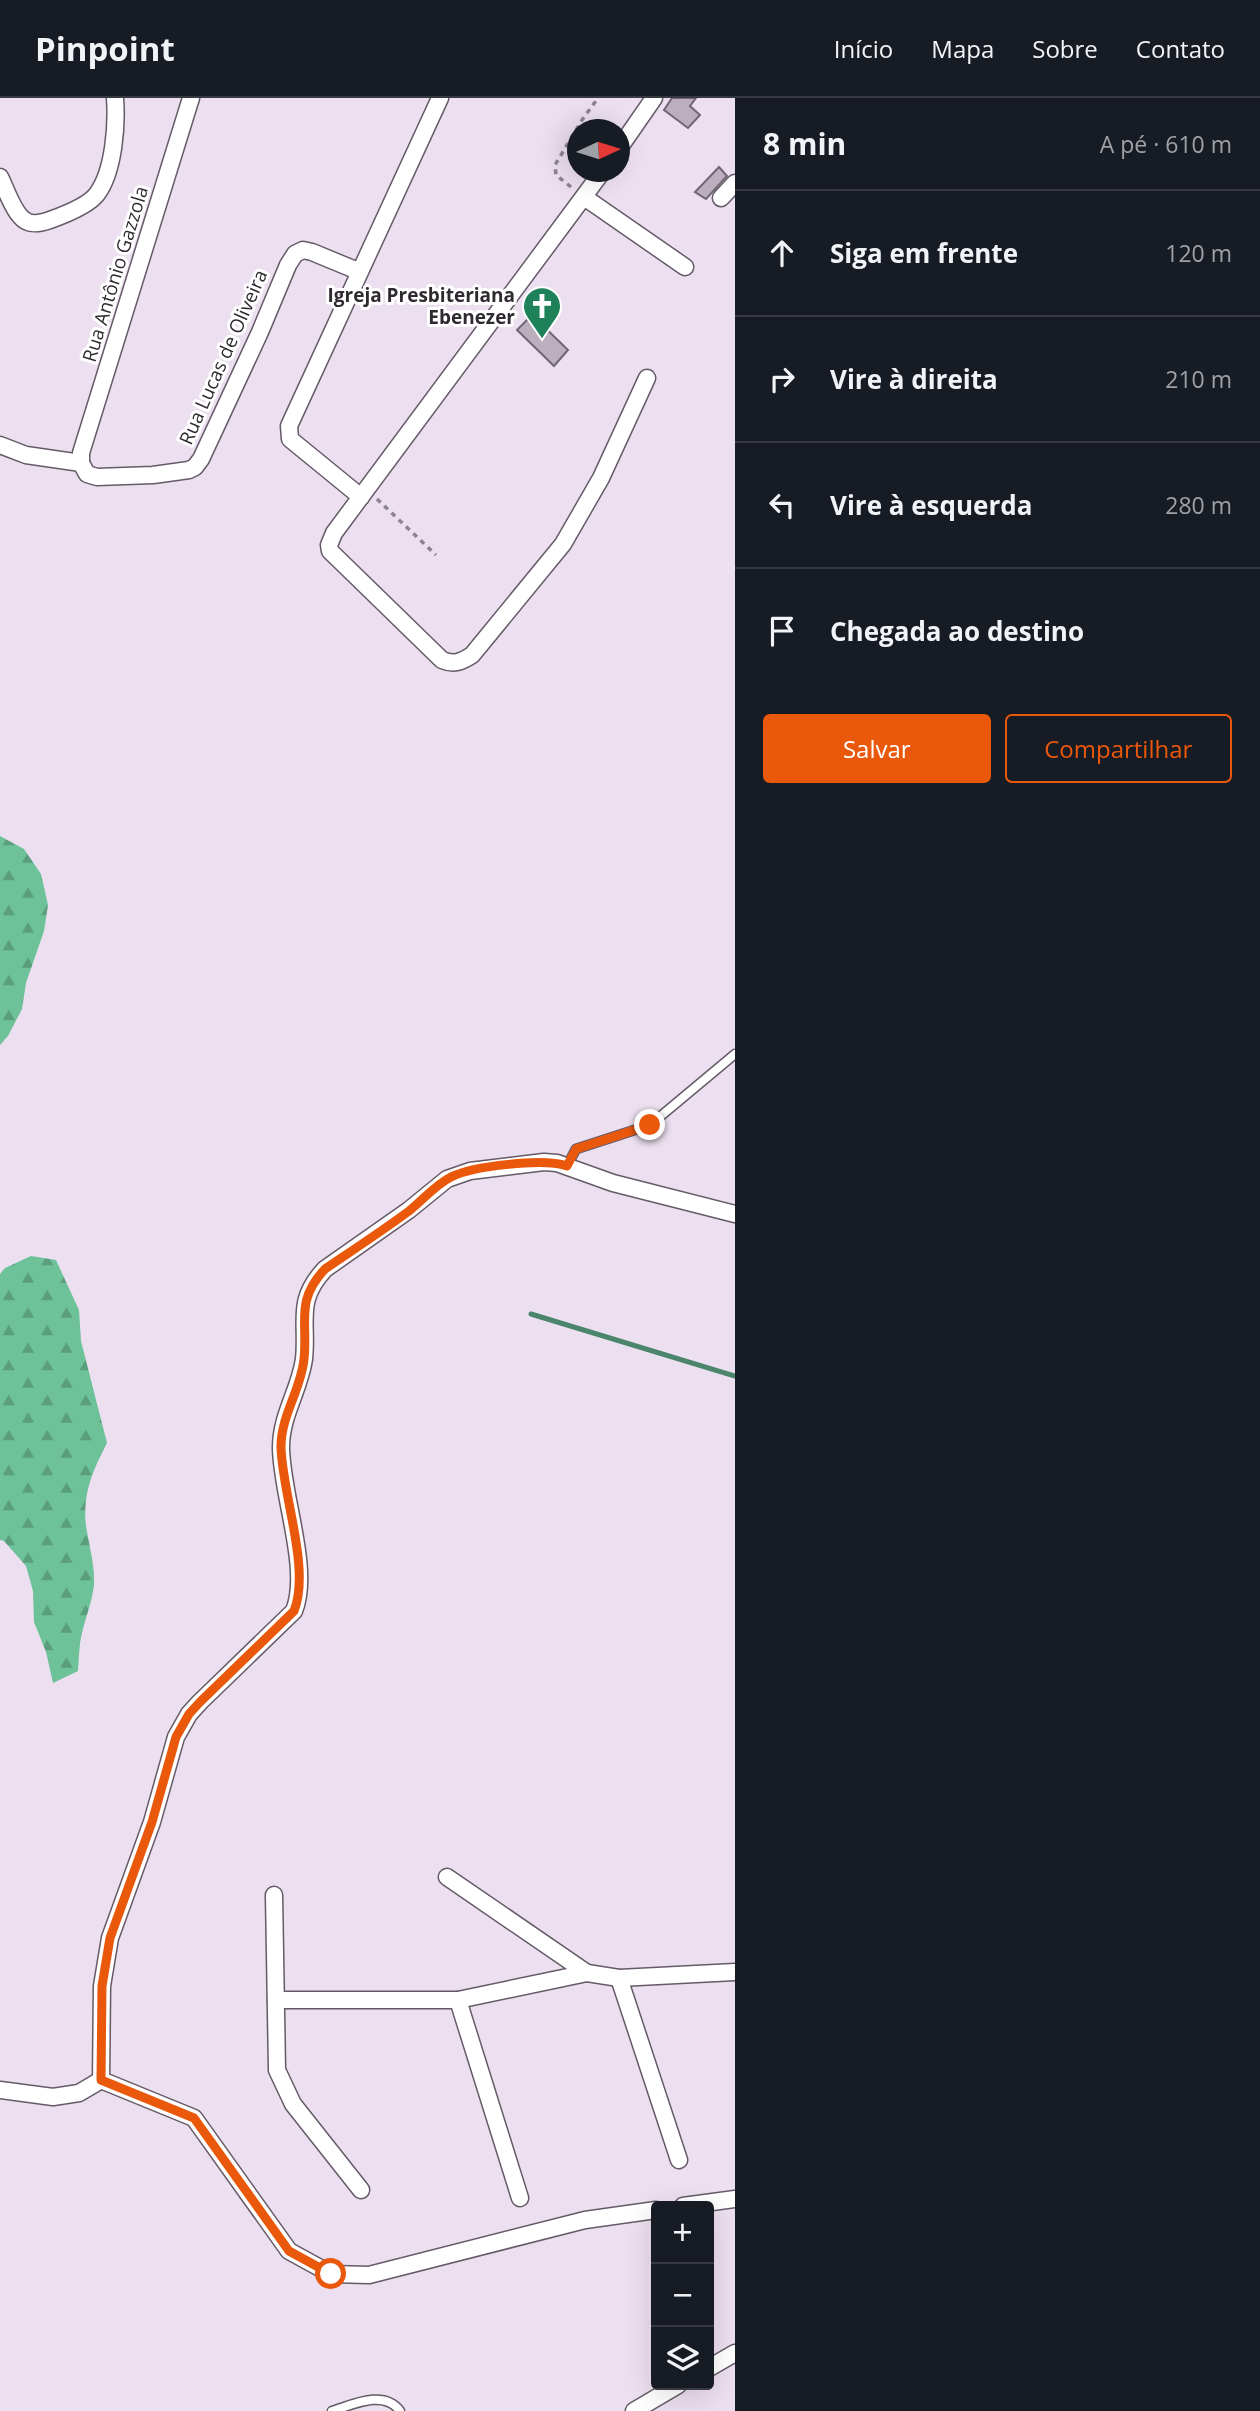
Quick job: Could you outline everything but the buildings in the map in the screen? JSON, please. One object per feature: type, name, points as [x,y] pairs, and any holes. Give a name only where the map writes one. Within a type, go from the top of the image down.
[{"type":"street","points":[[0,177],[20,217],[29,223],[52,219],[88,202],[97,194],[110,159],[117,121],[115,98]]},
{"type":"street","name":"Rua Antônio Gazzola","points":[[81,463],[81,453],[191,98]]},
{"type":"street","points":[[364,493],[290,439],[289,426],[439,98]]},
{"type":"street","points":[[630,133],[654,98]]},
{"type":"street","points":[[595,182],[334,533],[329,545],[334,556],[442,660],[450,664],[461,662],[472,655],[563,544],[601,478],[647,378]]},
{"type":"street","points":[[721,198],[735,183]]},
{"type":"street","points":[[584,197],[685,267]]},
{"type":"street","name":"Rua Lucas de Oliveira","points":[[81,463],[87,474],[97,478],[153,475],[195,467],[295,254],[303,250],[312,252],[358,271]]},
{"type":"street","points":[[0,445],[26,455],[81,463]]},
{"type":"street","points":[[101,2080],[102,1986],[110,1938],[152,1822],[176,1737],[195,1708],[294,1611],[298,1601],[299,1572],[281,1448],[285,1417],[304,1361],[303,1314],[310,1289],[325,1269],[409,1210],[447,1178],[470,1171],[534,1163],[557,1163],[613,1183],[735,1214]]},
{"type":"street","points":[[447,1877],[587,1973]]},
{"type":"street","points":[[274,1895],[277,2070],[293,2104],[361,2190]]},
{"type":"street","points":[[276,2000],[458,2000],[587,1973],[619,1978],[735,1972]]},
{"type":"street","points":[[619,1978],[679,2160]]},
{"type":"street","points":[[458,2000],[520,2198]]},
{"type":"street","points":[[0,2091],[53,2097],[79,2093],[101,2080]]},
{"type":"street","points":[[101,2080],[194,2118],[289,2251],[331,2274],[369,2274],[585,2220],[651,2211]]},
{"type":"street","points":[[714,2202],[735,2199]]},
{"type":"street","points":[[714,2365],[735,2354]]},
{"type":"street","points":[[634,2411],[670,2390]]},
{"type":"lane","points":[[567,1166],[576,1149],[650,1125],[735,1054]]},
{"type":"lane","points":[[332,2411],[369,2400],[390,2402],[400,2411]]},
{"type":"path","points":[[584,197],[556,175],[555,165],[598,98]]},
{"type":"path","points":[[364,493],[436,555]]},
{"type":"green space","points":[[0,836],[24,849],[41,874],[48,905],[44,931],[26,983],[22,1009],[8,1036],[0,1045]]},
{"type":"green space","points":[[31,1256],[56,1260],[79,1310],[81,1341],[107,1443],[87,1493],[85,1514],[94,1585],[81,1638],[78,1671],[53,1683],[46,1652],[34,1622],[33,1591],[26,1566],[4,1541],[0,1540],[0,1274],[5,1268]]},
{"type":"waterway","points":[[531,1314],[735,1376]]},
{"type":"place","name":"Igreja Presbiteriana Ebenezer","points":[[542,340]]},
{"type":"route","points":[[331,2274],[289,2251],[194,2118],[101,2080],[102,1986],[113,1925],[152,1822],[176,1737],[182,1725],[200,1702],[294,1611],[298,1601],[299,1572],[281,1448],[288,1405],[304,1361],[303,1314],[306,1297],[314,1281],[325,1269],[409,1210],[447,1178],[470,1171],[512,1165],[544,1162],[567,1166],[576,1149],[650,1125]]}]
